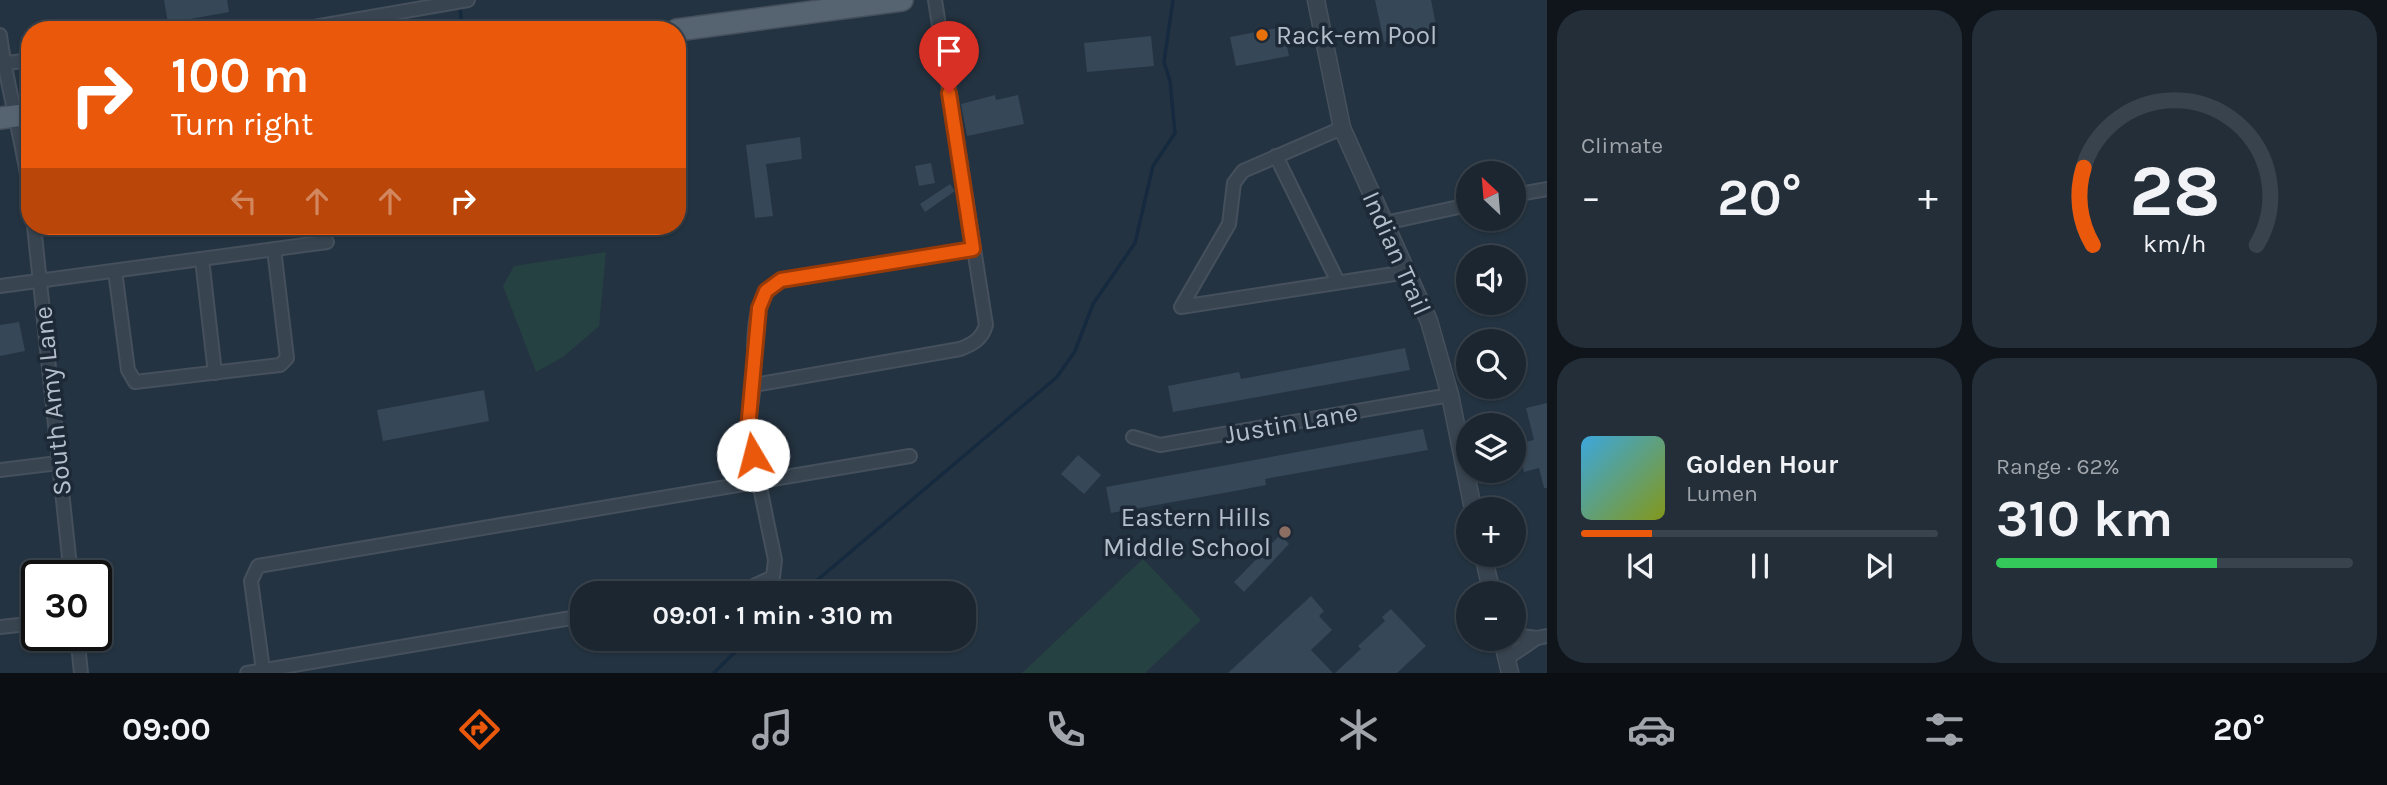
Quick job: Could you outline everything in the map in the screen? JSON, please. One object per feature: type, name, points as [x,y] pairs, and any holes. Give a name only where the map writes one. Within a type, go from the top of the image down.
[{"type":"main road","points":[[686,28],[807,7],[902,0]]},
{"type":"street","points":[[348,21],[468,0]]},
{"type":"street","points":[[754,385],[960,349],[975,342],[986,325],[935,0]]},
{"type":"street","name":"Indian Trail","points":[[1315,0],[1342,128],[1429,321],[1450,395],[1471,497]]},
{"type":"street","points":[[0,35],[2,63],[21,147]]},
{"type":"street","points":[[2,63],[21,61]]},
{"type":"street","points":[[1342,128],[1244,171],[1234,183],[1229,225],[1181,307],[1407,272]]},
{"type":"street","points":[[1276,156],[1338,282]]},
{"type":"street","points":[[1526,193],[1547,189]]},
{"type":"street","points":[[1385,223],[1456,208]]},
{"type":"street","name":"South Amy Lane","points":[[35,235],[69,560]]},
{"type":"street","points":[[0,286],[327,242]]},
{"type":"street","points":[[115,271],[128,370],[135,382],[281,365],[287,358],[274,249]]},
{"type":"street","points":[[764,581],[773,577],[775,561],[748,429],[759,308],[771,285],[781,280],[973,249]]},
{"type":"street","points":[[201,259],[215,373]]},
{"type":"street","name":"Justin Lane","points":[[1133,437],[1160,445],[1450,395]]},
{"type":"street","points":[[263,670],[251,581],[258,566],[910,456]]},
{"type":"street","points":[[0,470],[58,463]]},
{"type":"street","points":[[247,673],[570,618]]},
{"type":"street","points":[[0,627],[21,625]]},
{"type":"street","points":[[1508,666],[1542,637]]},
{"type":"street","points":[[79,651],[81,673]]},
{"type":"green space","points":[[606,252],[599,326],[563,357],[536,372],[503,286],[514,266]]},
{"type":"green space","points":[[1143,559],[1201,620],[1145,673],[1022,673]]},
{"type":"building","points":[[164,0],[227,0],[229,12],[168,21]]},
{"type":"building","points":[[1375,0],[1431,0],[1437,30],[1384,42]]},
{"type":"building","points":[[1283,27],[1289,56],[1236,66],[1230,37]]},
{"type":"building","points":[[1151,36],[1154,66],[1087,72],[1084,43]]},
{"type":"building","points":[[995,95],[996,100],[1018,95],[1024,124],[967,136],[961,104]]},
{"type":"building","points":[[800,137],[802,159],[766,164],[773,216],[755,218],[746,145]]},
{"type":"building","points":[[931,163],[935,183],[919,186],[915,166]]},
{"type":"building","points":[[950,184],[955,191],[925,212],[920,204]]},
{"type":"building","points":[[19,322],[25,351],[0,356],[0,325]]},
{"type":"building","points":[[1405,348],[1410,370],[1173,412],[1168,386],[1239,372],[1241,379]]},
{"type":"building","points":[[484,390],[489,421],[383,441],[377,410]]},
{"type":"building","points":[[1547,403],[1547,488],[1544,488],[1539,468],[1526,471],[1526,442],[1534,440],[1526,408]]},
{"type":"building","points":[[1423,429],[1428,450],[1265,479],[1266,485],[1111,513],[1106,487]]},
{"type":"building","points":[[1078,455],[1101,475],[1084,494],[1061,474]]},
{"type":"building","points":[[1280,535],[1289,544],[1244,592],[1234,582]]},
{"type":"building","points":[[1311,596],[1324,611],[1319,616],[1332,630],[1311,650],[1333,673],[1228,673]]},
{"type":"building","points":[[1391,609],[1426,646],[1397,673],[1335,673],[1361,649],[1358,646],[1385,621],[1382,617]]},
{"type":"waterway","points":[[816,581],[1057,377],[1075,351],[1093,304],[1135,243],[1153,166],[1175,133],[1170,81],[1164,62],[1173,0]]},
{"type":"waterway","points":[[460,4],[461,21]]},
{"type":"waterway","points":[[714,673],[736,651]]},
{"type":"place","name":"Rack-em Pool","points":[[1262,35]]},
{"type":"place","name":"Eastern Hills Middle School","points":[[1285,532]]},
{"type":"route","points":[[753,455],[748,429],[754,385],[755,344],[759,308],[771,285],[781,280],[973,249],[949,93]]}]
